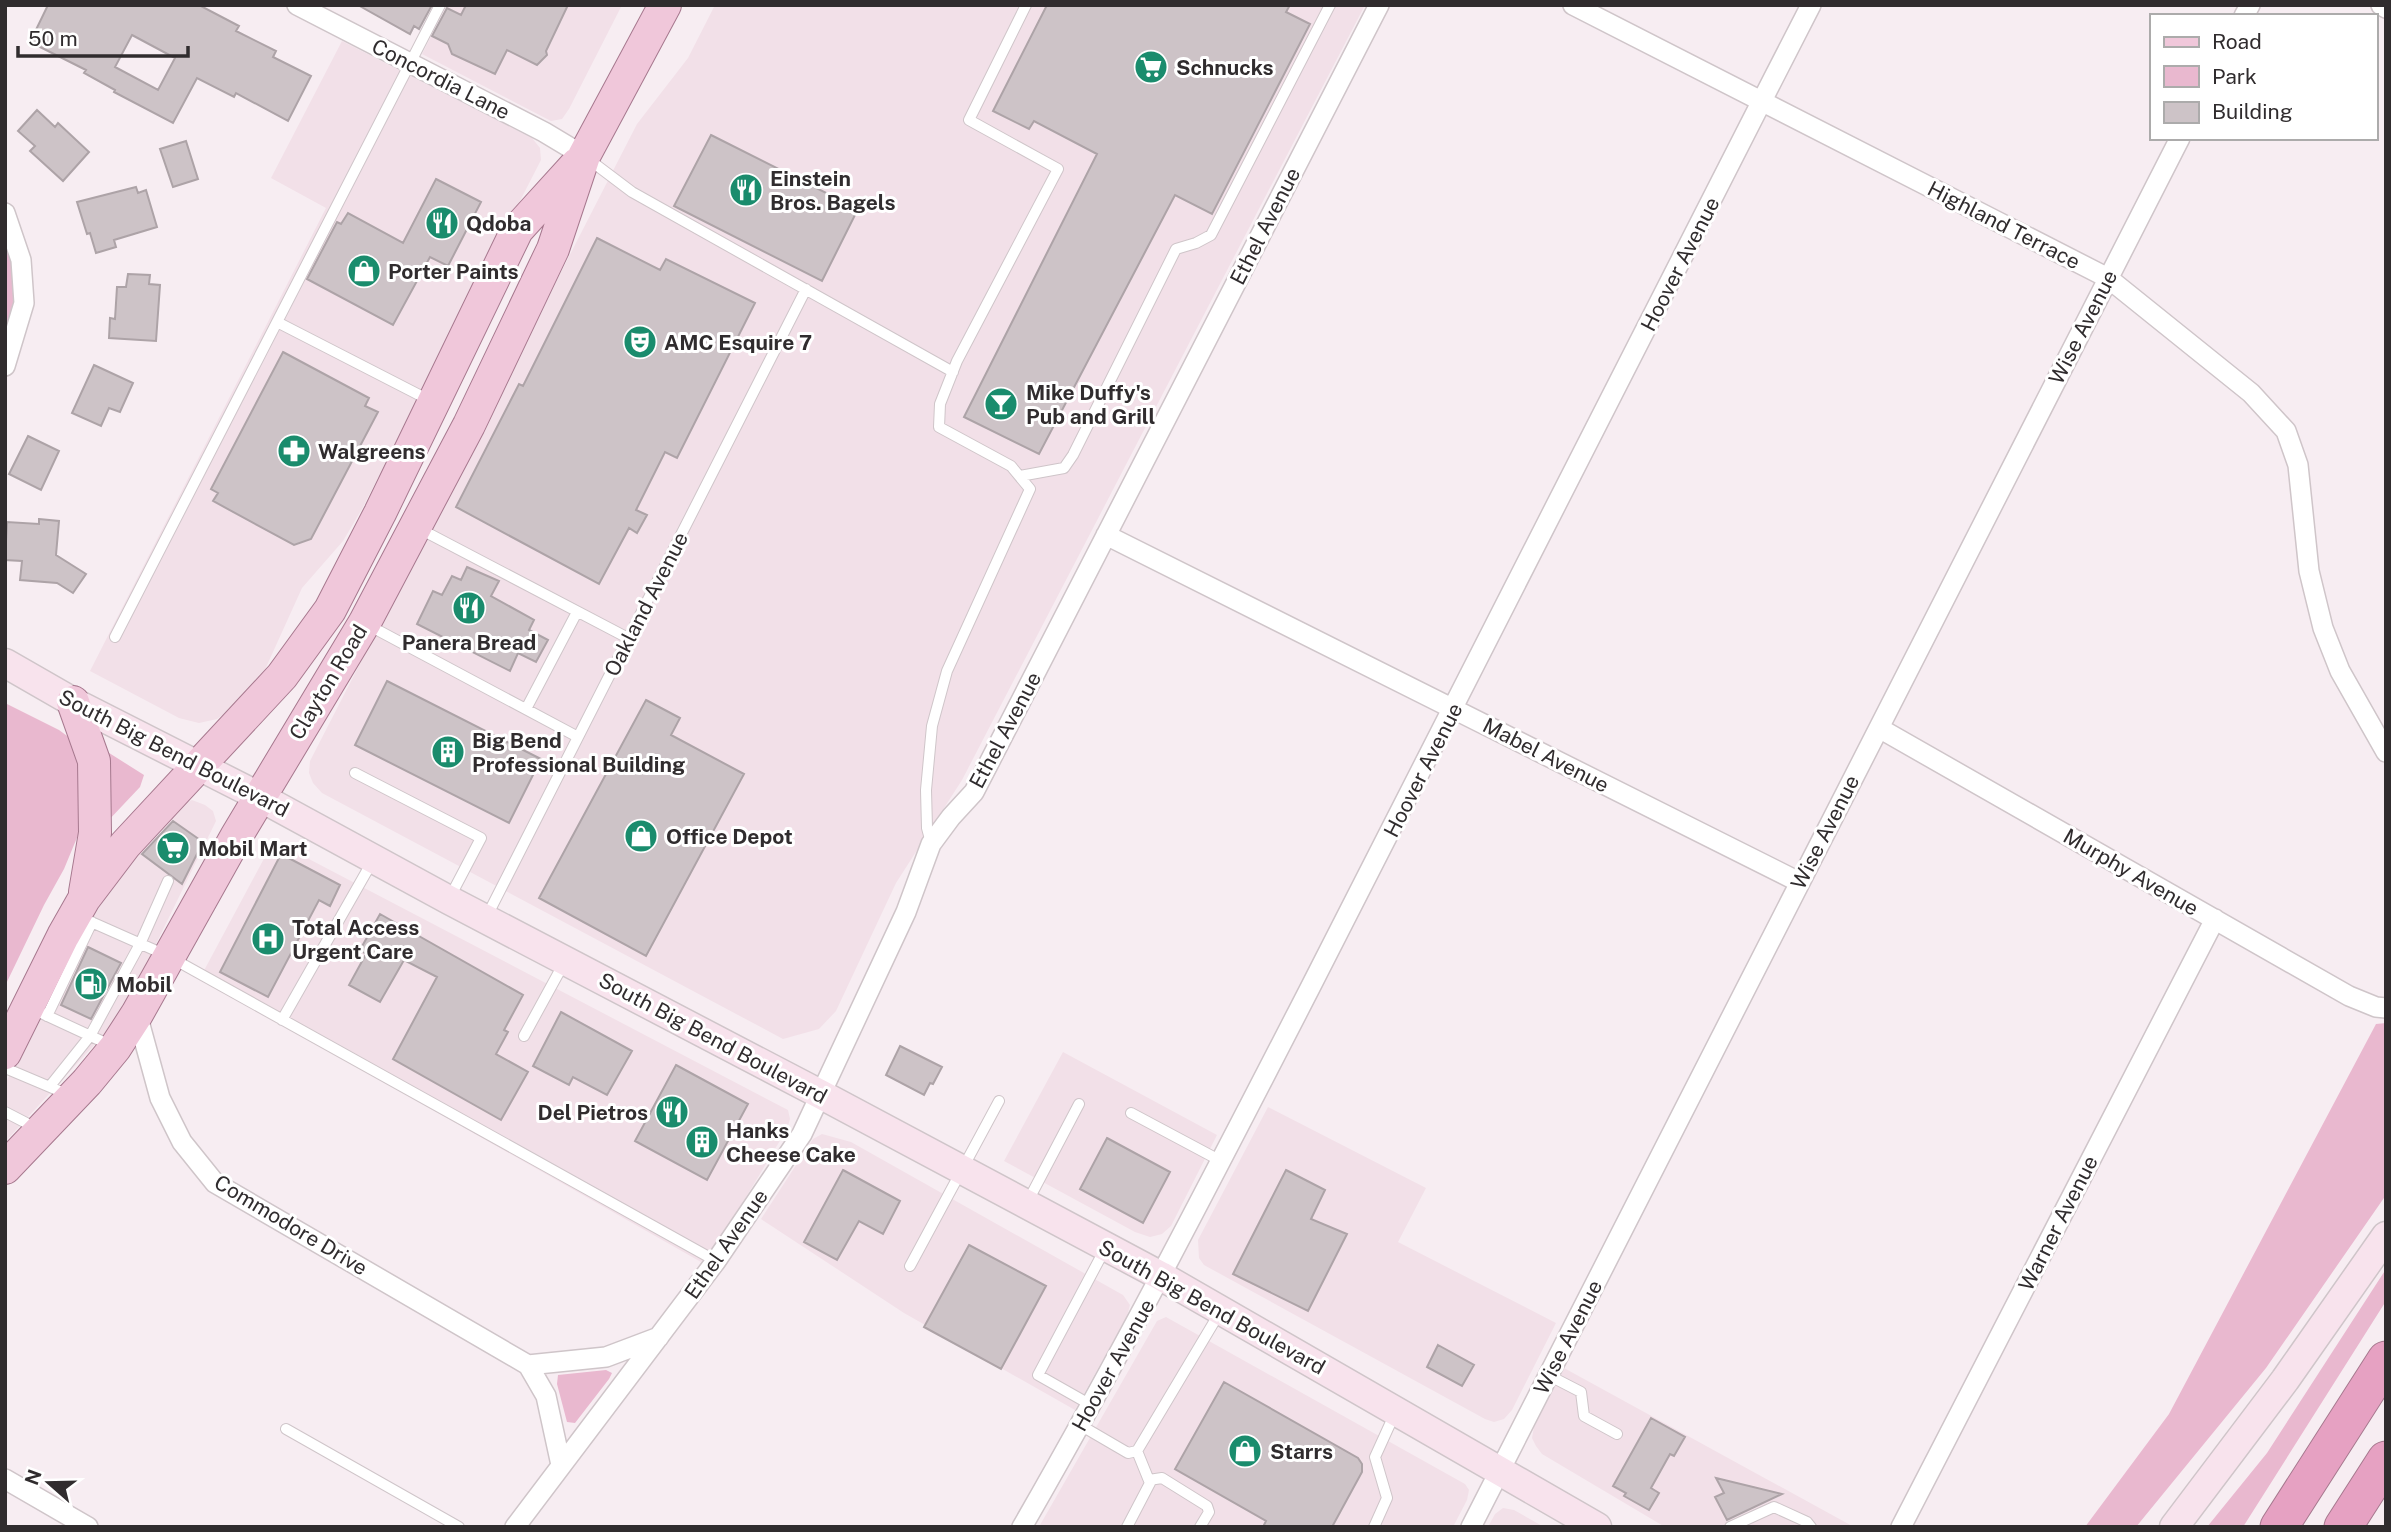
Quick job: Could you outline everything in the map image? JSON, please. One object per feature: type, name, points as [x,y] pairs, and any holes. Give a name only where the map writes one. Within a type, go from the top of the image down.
[{"type":"highway","points":[[2279,1527],[2386,1360]]},
{"type":"highway","points":[[2343,1527],[2386,1460]]},
{"type":"main road","name":"Clayton Road","points":[[5,1168],[41,1131],[62,1091],[103,1042],[137,1014],[154,950],[260,797],[365,622],[469,425],[553,249],[584,156],[665,5]]},
{"type":"main road","name":"Clayton Road","points":[[5,1054],[38,1011],[84,912],[125,845],[282,676],[330,610],[517,230],[584,156]]},
{"type":"main road","name":"South Big Bend Boulevard","points":[[5,663],[73,702],[260,797],[449,900],[1161,1276],[1597,1527]]},
{"type":"main road","points":[[73,702],[94,761],[96,833],[84,912]]},
{"type":"main road","points":[[2174,1527],[2285,1380],[2386,1236]]},
{"type":"street","name":"Concordia Lane","points":[[297,5],[544,132],[584,156]]},
{"type":"street","name":"Ethel Avenue","points":[[515,1527],[716,1261],[802,1134],[906,912],[931,844],[974,792],[1379,5]]},
{"type":"street","name":"Hoover Avenue","points":[[1022,1527],[1091,1405],[1221,1161],[1455,709],[1811,5]]},
{"type":"street","name":"Highland Terrace","points":[[1581,7],[2108,278],[2251,393],[2286,431],[2298,466],[2309,571],[2323,628],[2340,671],[2386,752]]},
{"type":"street","name":"Wise Avenue","points":[[1474,1525],[1500,1469],[2179,140]]},
{"type":"street","points":[[5,213],[21,260],[24,303],[5,366]]},
{"type":"street","name":"Mabel Avenue","points":[[1106,535],[1799,882]]},
{"type":"street","name":"Murphy Avenue","points":[[1879,728],[2349,996],[2376,1007],[2386,1008]]},
{"type":"street","name":"Warner Avenue","points":[[1900,1527],[2215,919]]},
{"type":"street","name":"Commodore Drive","points":[[137,1014],[160,1098],[182,1142],[215,1183],[528,1365],[546,1396],[561,1465]]},
{"type":"street","points":[[528,1365],[606,1357],[659,1337]]},
{"type":"street","points":[[5,1479],[88,1527]]},
{"type":"lane","points":[[115,637],[440,5]]},
{"type":"lane","points":[[931,844],[926,790],[932,726],[947,671],[1030,489],[1012,466],[939,427],[940,404],[953,372],[1058,169],[969,120],[1026,5]]},
{"type":"lane","points":[[1020,477],[1064,468],[1073,455],[1176,249],[1211,235],[1330,5]]},
{"type":"lane","points":[[584,156],[632,192],[953,372]]},
{"type":"lane","name":"Oakland Avenue","points":[[486,918],[806,289]]},
{"type":"lane","points":[[277,322],[433,401]]},
{"type":"lane","points":[[414,526],[628,638]]},
{"type":"lane","points":[[526,709],[577,612]]},
{"type":"lane","points":[[365,622],[578,737]]},
{"type":"lane","points":[[355,773],[481,838],[449,900]]},
{"type":"lane","points":[[282,1020],[373,859]]},
{"type":"lane","points":[[38,1011],[103,1042],[154,950],[168,881]]},
{"type":"lane","points":[[84,912],[716,1261]]},
{"type":"lane","points":[[524,1037],[566,960]]},
{"type":"lane","points":[[5,1068],[62,1091]]},
{"type":"lane","points":[[910,1266],[999,1101]]},
{"type":"lane","points":[[1026,1204],[1079,1104]]},
{"type":"lane","points":[[5,1112],[41,1131]]},
{"type":"lane","points":[[1131,1113],[1221,1161]]},
{"type":"lane","points":[[1091,1405],[1038,1375],[1106,1247]]},
{"type":"lane","points":[[1080,1425],[1128,1453],[1137,1451],[1221,1312]]},
{"type":"lane","points":[[1548,1375],[1581,1392],[1584,1416],[1617,1434]]},
{"type":"lane","points":[[1374,1527],[1387,1497],[1375,1457],[1396,1410]]},
{"type":"lane","points":[[286,1429],[459,1527]]},
{"type":"lane","points":[[1127,1527],[1149,1486],[1137,1451]]},
{"type":"lane","points":[[1149,1480],[1162,1478],[1207,1506],[1208,1514],[1200,1527]]},
{"type":"lane","points":[[1730,1527],[1774,1507],[1807,1522],[1811,1527]]},
{"type":"shaded area","points":[[447,5],[622,5],[569,109],[562,119],[551,121],[422,54]]},
{"type":"shaded area","points":[[715,5],[1365,5],[962,780],[896,883],[836,1011],[819,1029],[783,1039],[322,793],[309,773],[310,761],[637,124],[688,58]]},
{"type":"shaded area","points":[[342,41],[532,138],[540,148],[541,160],[362,509],[343,541],[302,588],[263,674],[239,703],[217,719],[199,723],[179,718],[90,671],[326,208],[271,178]]},
{"type":"shaded area","points":[[192,800],[213,811],[216,821],[134,989],[108,1030],[5,1142],[5,1084],[87,926],[112,883],[183,804]]},
{"type":"shaded area","points":[[275,846],[286,847],[788,1110],[790,1119],[787,1129],[728,1227],[701,1262],[200,978],[267,853]]},
{"type":"shaded area","points":[[1063,1052],[1217,1135],[1171,1226],[1162,1234],[1150,1237],[1135,1232],[1004,1161]]},
{"type":"shaded area","points":[[1268,1107],[1426,1188],[1398,1242],[1556,1323],[1512,1410],[1504,1419],[1494,1422],[1485,1419],[1204,1265],[1199,1258],[1198,1240]]},
{"type":"shaded area","points":[[822,1134],[851,1142],[1123,1295],[1130,1305],[1127,1316],[1075,1410],[904,1313],[761,1219],[813,1139]]},
{"type":"shaded area","points":[[1166,1317],[1465,1484],[1469,1490],[1467,1500],[1453,1527],[1040,1525],[1157,1321]]},
{"type":"shaded area","points":[[1564,1368],[1854,1527],[1665,1527],[1542,1454],[1536,1446],[1532,1438],[1534,1427]]},
{"type":"shaded area","points":[[1503,1508],[1514,1510],[1544,1527],[1488,1527],[1495,1514]]},
{"type":"green space","points":[[5,213],[21,260],[5,366]]},
{"type":"green space","points":[[5,703],[59,730],[74,741],[82,756],[81,828],[64,869],[5,986]]},
{"type":"green space","points":[[106,751],[144,775],[140,787],[106,823]]},
{"type":"green space","points":[[2386,1023],[2386,1195],[2266,1368],[2136,1527],[2085,1527],[2169,1414],[2376,1024]]},
{"type":"green space","points":[[2386,1269],[2386,1301],[2243,1527],[2207,1527],[2267,1453]]},
{"type":"green space","points":[[606,1370],[612,1373],[609,1379],[575,1423],[567,1422],[557,1384],[558,1375]]},
{"type":"building","points":[[48,5],[199,5],[239,26],[236,31],[276,51],[273,57],[311,76],[288,121],[236,93],[234,97],[197,78],[173,123],[114,92],[115,90],[84,73],[86,70],[30,42]],"holes":[[[132,35],[175,58],[158,90],[115,67]]]},
{"type":"building","points":[[358,5],[432,5],[419,29],[414,26],[410,34]]},
{"type":"building","points":[[466,5],[568,5],[546,51],[547,55],[537,65],[507,50],[495,74],[452,54],[448,44],[432,36],[447,8],[461,15]]},
{"type":"building","name":"Schnucks","points":[[1047,5],[1290,5],[1286,12],[1310,24],[1212,214],[1175,195],[1039,454],[964,417],[1097,154],[1034,121],[1029,129],[993,111]]},
{"type":"building","points":[[37,110],[55,127],[58,123],[89,152],[63,181],[30,151],[35,146],[18,131]]},
{"type":"building","points":[[711,135],[858,209],[822,281],[674,206]]},
{"type":"building","points":[[186,141],[198,179],[173,187],[160,149]]},
{"type":"building","name":"Porter Paints","points":[[436,179],[481,202],[448,266],[430,257],[393,325],[307,279],[337,222],[341,224],[348,213],[403,243]]},
{"type":"building","points":[[136,187],[138,193],[146,190],[157,227],[114,240],[116,247],[96,253],[77,202]]},
{"type":"building","points":[[597,238],[660,270],[666,259],[755,303],[677,458],[665,452],[636,510],[647,515],[637,533],[629,528],[599,584],[456,507],[519,384],[523,386]]},
{"type":"building","points":[[128,274],[150,275],[149,284],[160,285],[156,341],[109,338],[110,318],[115,319],[117,287],[126,287]]},
{"type":"building","name":"Walgreens","points":[[283,352],[369,398],[365,406],[378,412],[311,539],[294,545],[213,501],[218,493],[211,489]]},
{"type":"building","points":[[94,365],[133,383],[120,412],[109,408],[101,426],[72,413]]},
{"type":"building","points":[[28,436],[59,451],[41,490],[9,474]]},
{"type":"building","points":[[39,519],[59,521],[56,555],[86,574],[73,593],[57,583],[20,580],[22,561],[5,560],[7,522],[39,524]]},
{"type":"building","name":"Panera Bread","points":[[467,567],[499,581],[491,596],[534,620],[529,630],[548,640],[536,662],[518,653],[510,671],[417,624],[433,591],[442,595],[452,576],[461,580]]},
{"type":"building","name":"Big Bend Professional Building","points":[[387,681],[541,759],[509,823],[355,745]]},
{"type":"building","name":"Office Depot","points":[[646,700],[680,718],[671,735],[744,774],[646,956],[539,898]]},
{"type":"building","name":"Mobil Mart","points":[[173,821],[203,842],[182,884],[142,854]]},
{"type":"building","name":"Total Access Urgent Care","points":[[281,854],[340,885],[330,906],[319,900],[268,997],[220,972]]},
{"type":"building","points":[[380,914],[523,995],[504,1030],[508,1032],[496,1054],[528,1072],[501,1120],[393,1059],[437,977],[404,960],[380,1002],[349,985],[366,954],[360,950]]},
{"type":"building","name":"Mobil","points":[[88,947],[121,963],[91,1019],[61,1005]]},
{"type":"building","points":[[561,1012],[632,1051],[607,1095],[573,1077],[569,1085],[533,1066]]},
{"type":"building","points":[[900,1046],[942,1067],[924,1095],[886,1075]]},
{"type":"building","points":[[676,1065],[748,1104],[707,1180],[635,1141]]},
{"type":"building","points":[[1107,1138],[1170,1172],[1143,1223],[1080,1189]]},
{"type":"building","points":[[843,1170],[900,1201],[883,1234],[859,1221],[837,1260],[804,1242]]},
{"type":"building","points":[[1286,1170],[1325,1190],[1311,1219],[1347,1234],[1308,1311],[1233,1274]]},
{"type":"building","points":[[969,1245],[1046,1286],[1001,1369],[924,1327]]},
{"type":"building","points":[[1438,1345],[1474,1365],[1462,1386],[1427,1367]]},
{"type":"building","name":"Starrs","points":[[1224,1382],[1358,1458],[1362,1464],[1362,1472],[1332,1527],[1263,1527],[1266,1521],[1175,1469]]},
{"type":"building","points":[[1651,1418],[1685,1437],[1674,1456],[1670,1454],[1651,1488],[1659,1493],[1649,1510],[1624,1496],[1626,1493],[1613,1486]]},
{"type":"building","points":[[1716,1478],[1782,1494],[1727,1520],[1715,1497],[1724,1493]]},
{"type":"place","name":"Schnucks","points":[[1151,67]]},
{"type":"place","name":"Einstein Bros. Bagels","points":[[746,190]]},
{"type":"place","name":"Qdoba","points":[[442,223]]},
{"type":"place","name":"Porter Paints","points":[[364,271]]},
{"type":"place","name":"AMC Esquire 7","points":[[640,342]]},
{"type":"place","name":"Mike Duffy's Pub and Grill","points":[[1001,404]]},
{"type":"place","name":"Walgreens","points":[[294,451]]},
{"type":"place","name":"Panera Bread","points":[[469,608]]},
{"type":"place","name":"Big Bend Professional Building","points":[[448,752]]},
{"type":"place","name":"Office Depot","points":[[641,836]]},
{"type":"place","name":"Mobil Mart","points":[[173,848]]},
{"type":"place","name":"Total Access Urgent Care","points":[[268,939]]},
{"type":"place","name":"Mobil","points":[[91,984]]},
{"type":"place","name":"Del Pietros","points":[[672,1112]]},
{"type":"place","name":"Hanks Cheese Cake","points":[[702,1142]]},
{"type":"place","name":"Starrs","points":[[1245,1451]]}]
